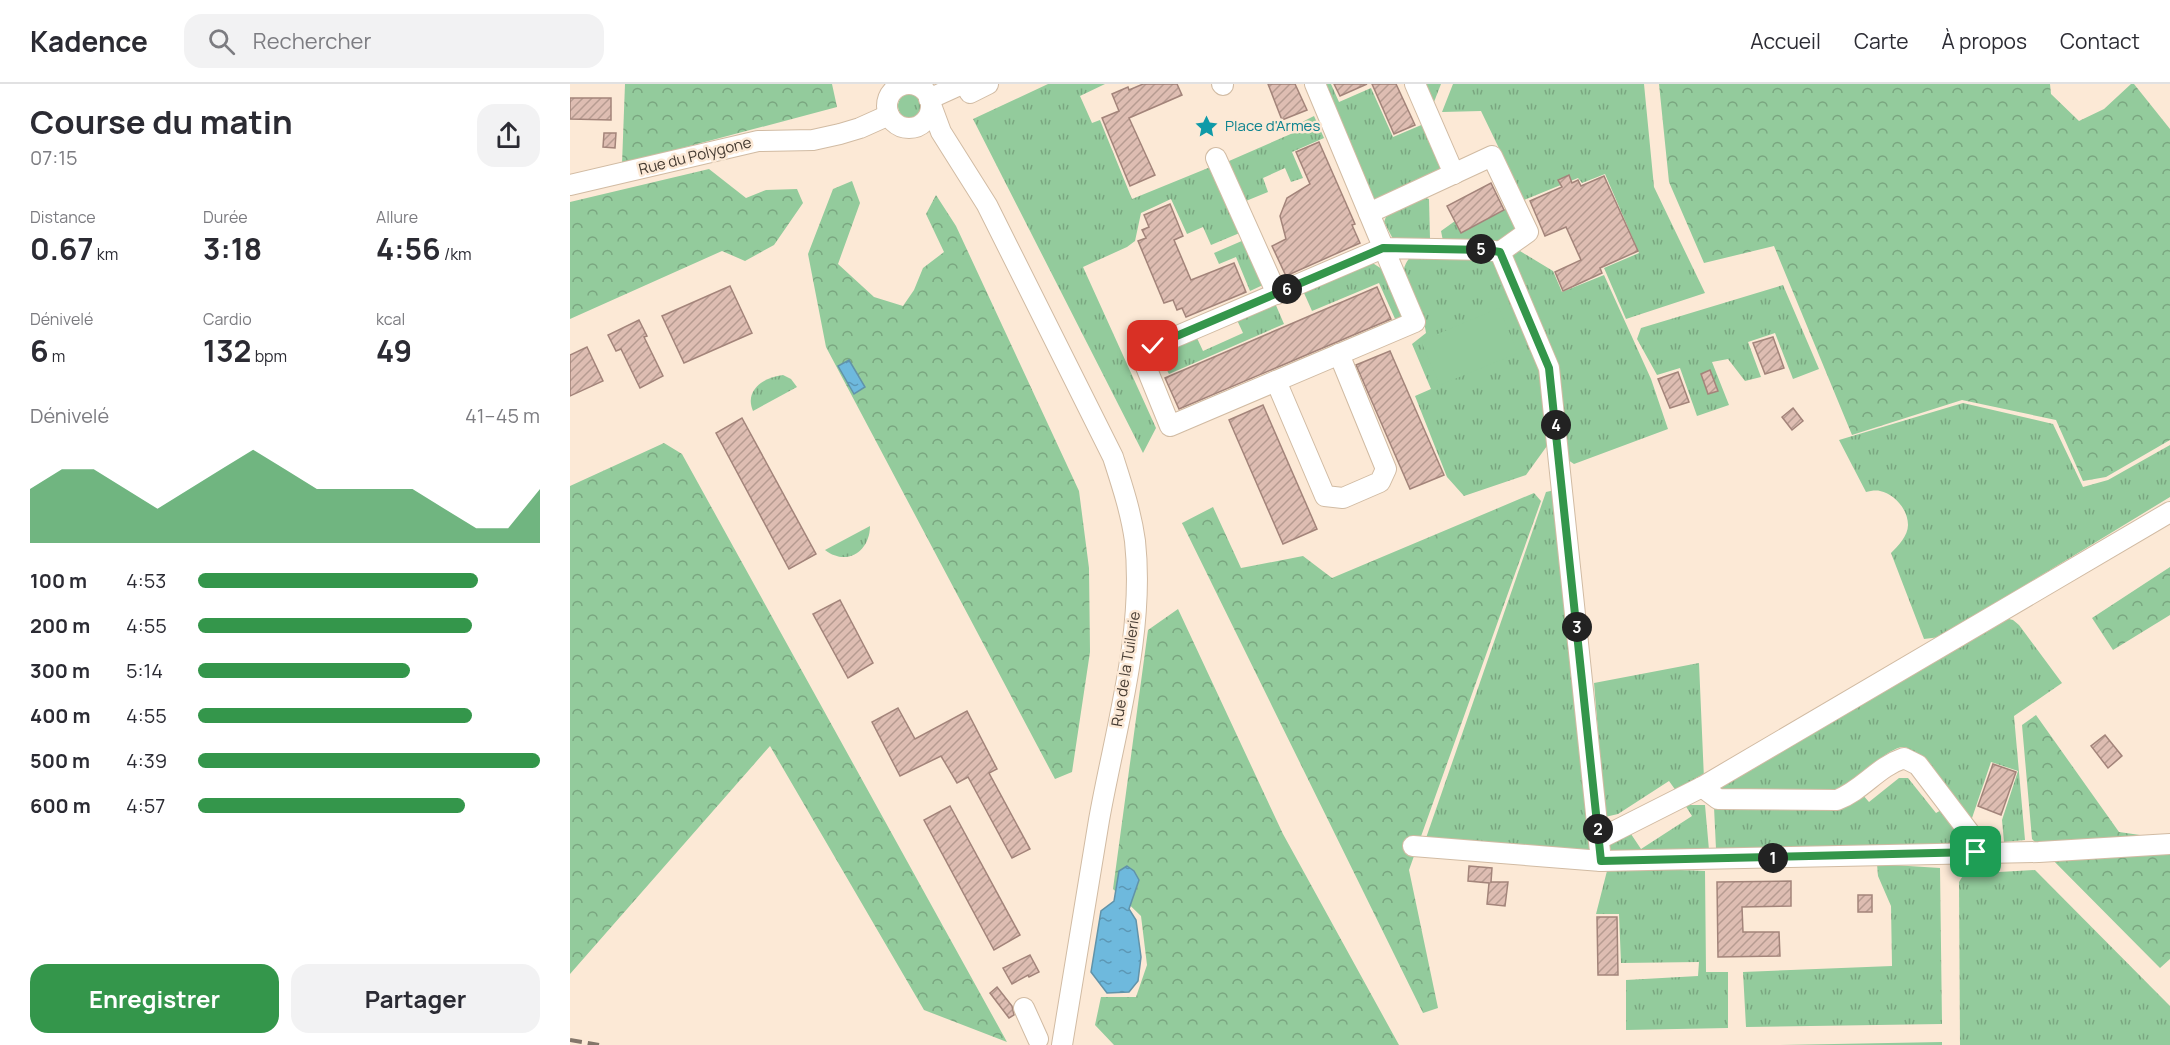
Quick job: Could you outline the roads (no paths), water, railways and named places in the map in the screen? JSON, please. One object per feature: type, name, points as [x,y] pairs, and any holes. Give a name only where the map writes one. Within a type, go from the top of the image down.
[{"type":"street","points":[[918,90],[930,112],[923,123],[907,128],[896,124],[887,100],[896,88],[918,90],[963,84],[970,93],[988,84]]},
{"type":"street","points":[[1315,84],[1383,248],[1415,322],[1170,426],[1140,352],[1383,248],[1500,252],[1528,232],[1492,156],[1369,213]]},
{"type":"street","points":[[1415,84],[1454,174]]},
{"type":"street","name":"Rue de la Tuilerie","points":[[918,90],[941,132],[987,205],[1113,457],[1127,498],[1134,540],[1136,605],[1132,644],[1099,820],[1061,1045],[1036,1042],[1024,1008]]},
{"type":"street","name":"Rue du Polygone","points":[[570,185],[758,141],[813,140],[840,134],[860,128],[887,100]]},
{"type":"street","name":"Rue de la Tuilerie","points":[[907,128],[923,135],[972,181]]},
{"type":"street","points":[[1216,158],[1277,294]]},
{"type":"street","points":[[1500,252],[1549,368],[1601,861]]},
{"type":"street","points":[[1276,381],[1325,496],[1343,498],[1380,482],[1386,469],[1339,354]]},
{"type":"street","points":[[1599,839],[1702,787],[2170,512]]},
{"type":"street","points":[[1702,787],[1718,799],[1838,800],[1848,795],[1889,763],[1904,758],[1918,765],[1972,836],[1976,852]]},
{"type":"street","points":[[1413,846],[1601,861],[2039,852],[2170,844]]},
{"type":"water","points":[[849,360],[865,387],[854,394],[838,366]]},
{"type":"water","points":[[1127,866],[1134,871],[1139,880],[1129,909],[1136,920],[1141,957],[1138,981],[1129,992],[1107,993],[1091,972],[1101,911],[1114,901],[1119,871]]},
{"type":"railway","points":[[570,1040],[599,1045]]},
{"type":"place","name":"Place d'Armes","points":[[1207,126]]}]
